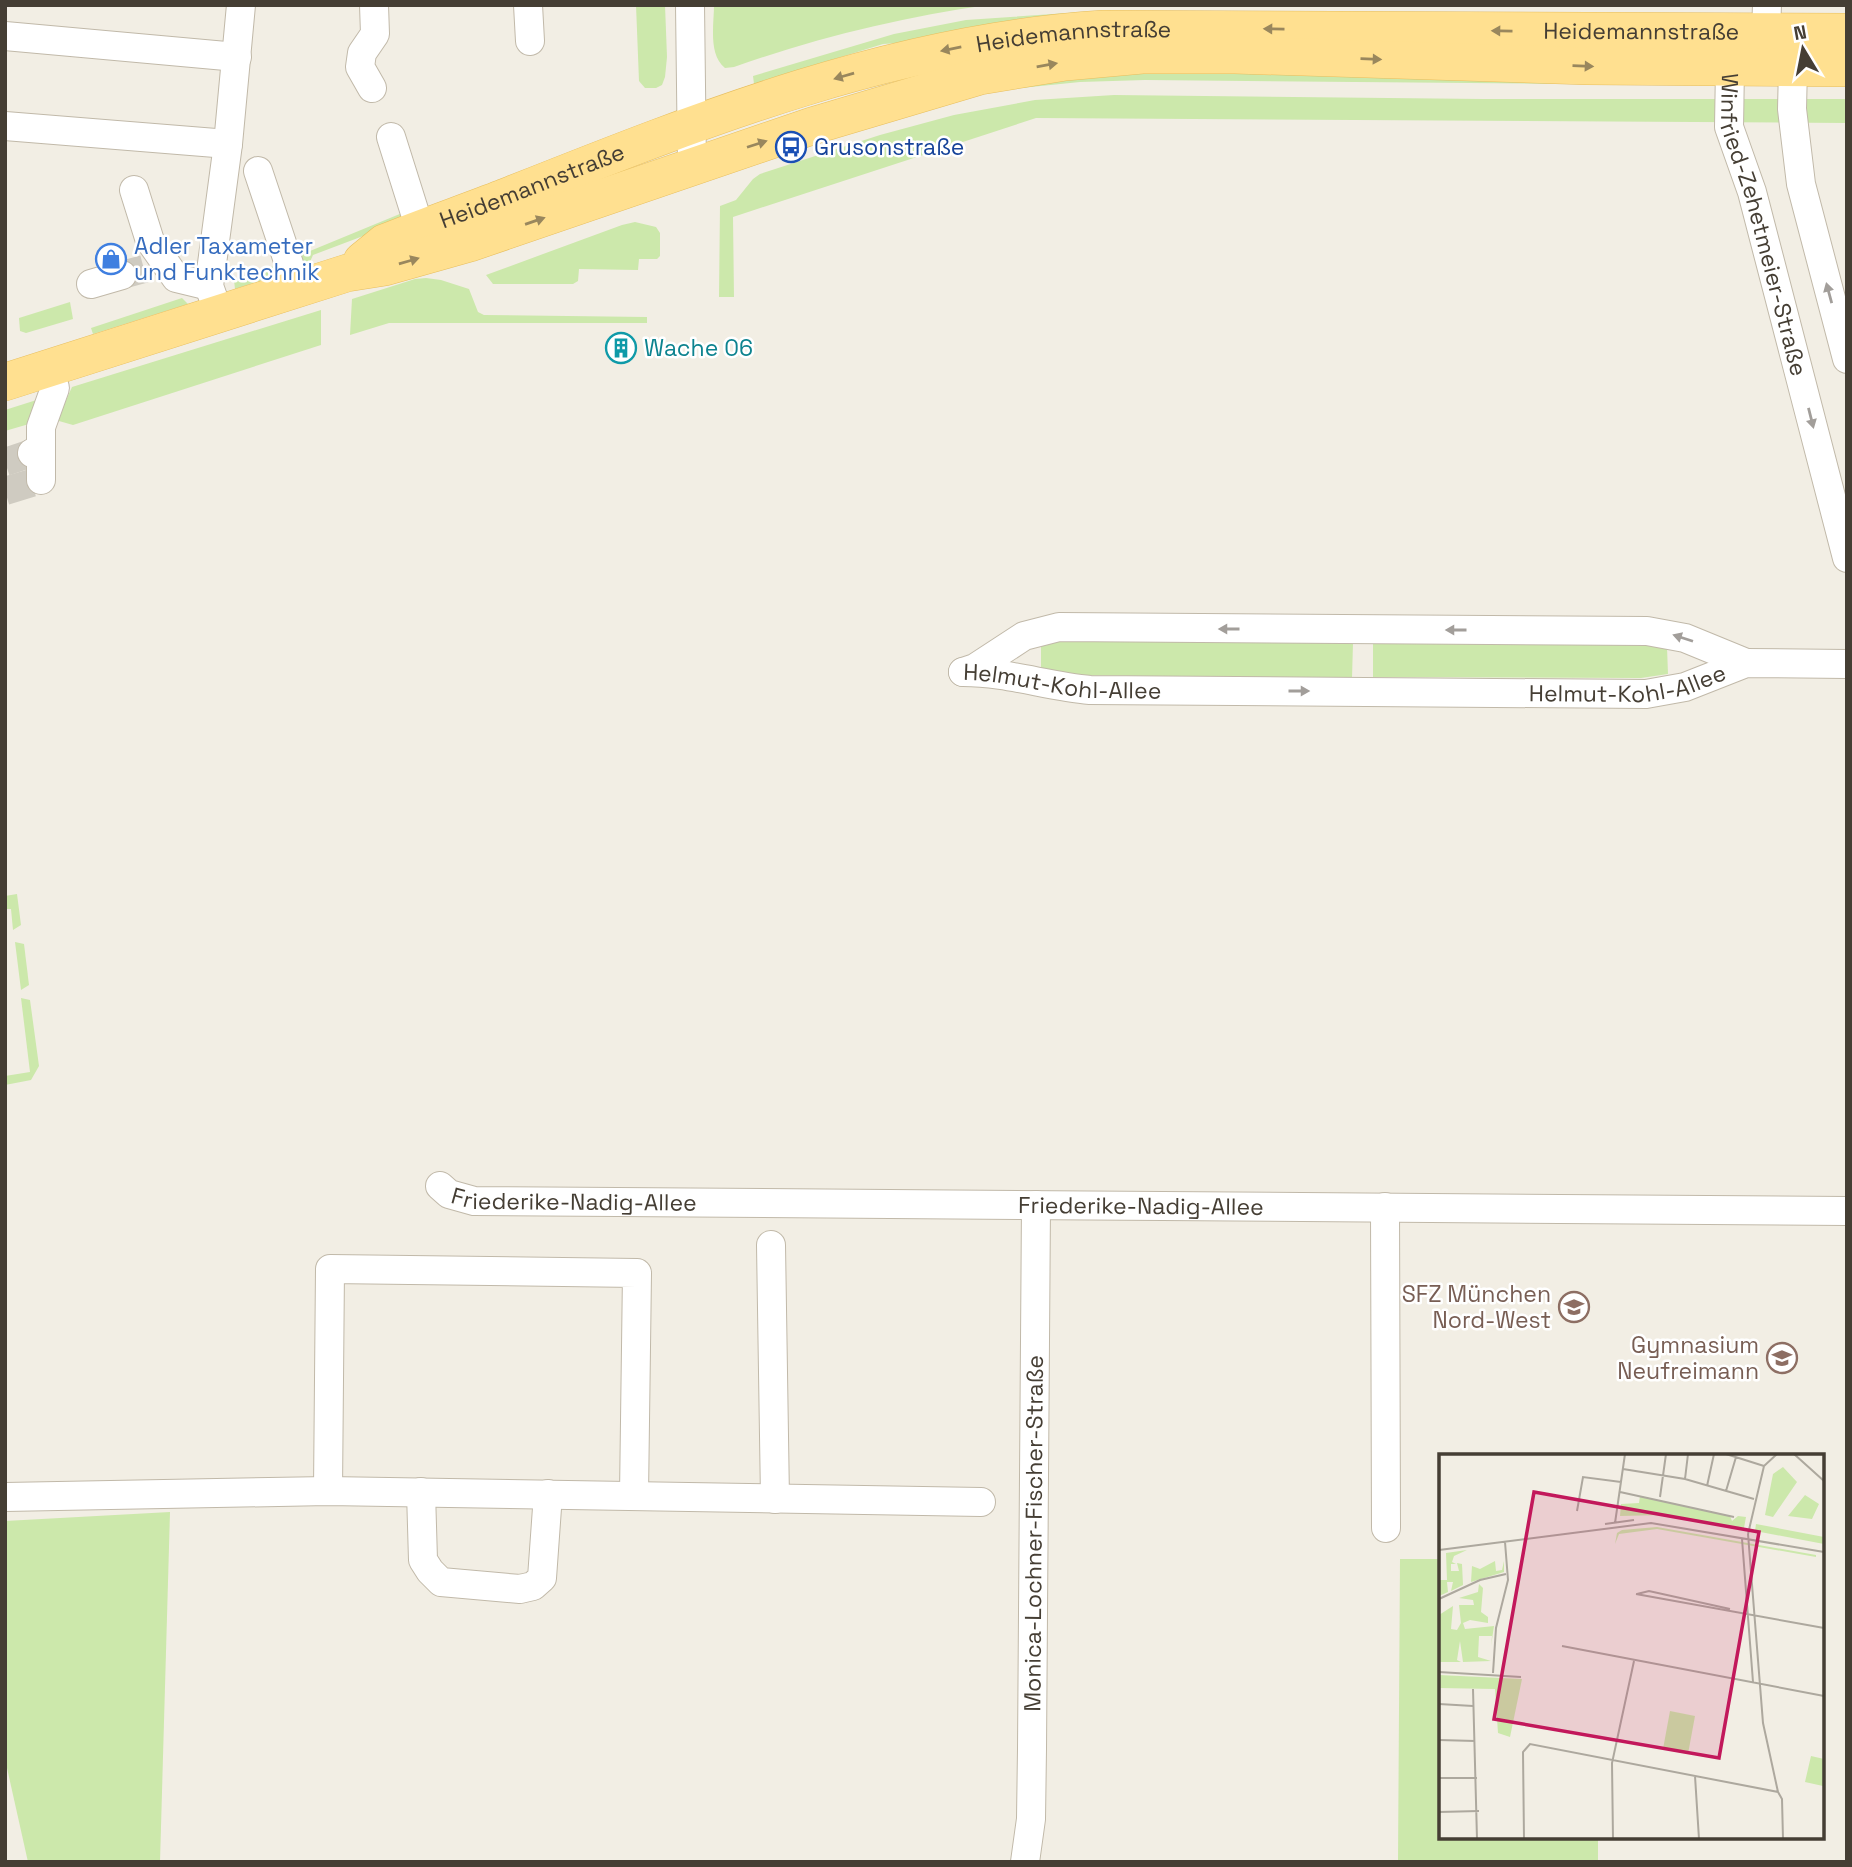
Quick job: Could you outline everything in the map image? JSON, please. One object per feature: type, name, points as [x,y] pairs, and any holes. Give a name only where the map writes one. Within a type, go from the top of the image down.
[{"type":"main road","name":"Heidemannstraße","points":[[347,272],[384,243],[693,123],[750,103],[910,57],[997,40],[1066,31],[1177,28],[1655,33],[1766,18],[1847,32]]},
{"type":"main road","name":"Heidemannstraße","points":[[5,382],[50,368],[214,300],[297,288],[347,272],[385,267],[470,243],[811,126],[980,76],[1065,62],[1142,55],[1235,55],[1587,66],[1847,68]]},
{"type":"street","points":[[91,284],[144,269],[176,278],[214,300],[241,5]]},
{"type":"street","points":[[372,88],[360,67],[362,54],[375,34],[374,5]]},
{"type":"street","points":[[528,5],[530,41]]},
{"type":"street","points":[[690,5],[692,166]]},
{"type":"street","points":[[1766,18],[1793,68]]},
{"type":"street","name":"Winfried-Zehetmeier-Straße","points":[[1766,18],[1730,67],[1727,117],[1759,217],[1847,558]]},
{"type":"street","points":[[5,36],[237,57]]},
{"type":"street","name":"Winfried-Zehetmeier-Straße","points":[[1793,68],[1793,122],[1801,184],[1847,359]]},
{"type":"street","points":[[5,126],[228,144]]},
{"type":"street","points":[[391,137],[420,229]]},
{"type":"street","points":[[258,171],[297,288]]},
{"type":"street","points":[[134,190],[150,241],[144,269]]},
{"type":"street","points":[[38,462],[41,427],[55,388],[50,368]]},
{"type":"street","name":"Helmut-Kohl-Allee","points":[[1746,663],[1685,687],[1646,694],[1090,690],[1049,685],[1006,674],[963,672],[975,668],[1024,636],[1059,627],[1647,631],[1685,638],[1746,663],[1847,664]]},
{"type":"street","name":"Friederike-Nadig-Allee","points":[[440,1186],[449,1194],[474,1201],[1847,1211]]},
{"type":"street","name":"Monica-Lochner-Fischer-Straße","points":[[1025,1862],[1031,1819],[1032,1762],[1036,1205]]},
{"type":"street","points":[[1385,1208],[1386,1528]]},
{"type":"street","points":[[771,1245],[775,1499]]},
{"type":"street","points":[[328,1491],[330,1269],[638,1273],[635,1495]]},
{"type":"street","points":[[5,1497],[328,1491],[981,1502]]},
{"type":"street","points":[[421,1492],[423,1560],[441,1582],[520,1589],[533,1586],[542,1578],[548,1494]]},
{"type":"green space","points":[[636,5],[665,5],[665,77],[662,85],[656,88],[645,88],[639,81]]},
{"type":"green space","points":[[714,5],[988,5],[860,30],[725,68],[714,47]]},
{"type":"green space","points":[[1097,11],[1359,12],[883,44],[754,84],[753,76],[894,34],[966,20]]},
{"type":"green space","points":[[1093,70],[1685,78],[1683,85],[1145,80],[1080,82],[1000,90]]},
{"type":"green space","points":[[1114,95],[1845,99],[1847,123],[1036,118],[733,217],[734,297],[719,297],[720,206],[736,200],[760,174],[880,135],[954,115],[1035,100]]},
{"type":"green space","points":[[407,211],[408,219],[313,255],[309,264],[299,267],[293,258]]},
{"type":"green space","points":[[635,222],[656,227],[660,233],[660,256],[657,259],[639,259],[638,270],[579,269],[578,281],[573,284],[493,284],[486,275],[622,225]]},
{"type":"green space","points":[[283,263],[283,273],[235,289],[234,280]]},
{"type":"green space","points":[[426,278],[469,289],[478,312],[484,315],[647,317],[647,323],[389,323],[350,335],[352,299]]},
{"type":"green space","points":[[182,298],[188,304],[93,334],[91,328]]},
{"type":"green space","points":[[70,302],[73,319],[26,333],[20,331],[19,318]]},
{"type":"green space","points":[[321,310],[321,345],[73,425],[59,421],[72,387]]},
{"type":"green space","points":[[46,397],[29,424],[5,431],[5,410]]},
{"type":"green space","points":[[1056,640],[1353,643],[1352,678],[1050,675],[1041,669],[1041,644]]},
{"type":"green space","points":[[1645,642],[1667,647],[1668,674],[1641,678],[1373,677],[1373,644]]},
{"type":"green space","points":[[17,894],[21,925],[13,930],[11,909],[5,909],[5,896]]},
{"type":"green space","points":[[15,942],[24,944],[29,985],[21,990]]},
{"type":"green space","points":[[21,998],[30,1000],[39,1066],[31,1080],[5,1085],[5,1076],[30,1072]]},
{"type":"green space","points":[[170,1512],[160,1862],[28,1862],[5,1759],[5,1521]]},
{"type":"green space","points":[[1400,1559],[1439,1559],[1439,1839],[1598,1839],[1598,1862],[1398,1862]]},
{"type":"tunnel","points":[[122,275],[144,269]]},
{"type":"tunnel","points":[[5,462],[32,453]]},
{"type":"tunnel","points":[[5,491],[41,480]]},
{"type":"place","name":"Grusonstraße","points":[[791,147]]},
{"type":"place","name":"Adler Taxameter und Funktechnik","points":[[111,259]]},
{"type":"place","name":"Wache 06","points":[[621,348]]},
{"type":"place","name":"SFZ München Nord-West","points":[[1574,1307]]},
{"type":"place","name":"Gymnasium Neufreimann","points":[[1782,1358]]}]
